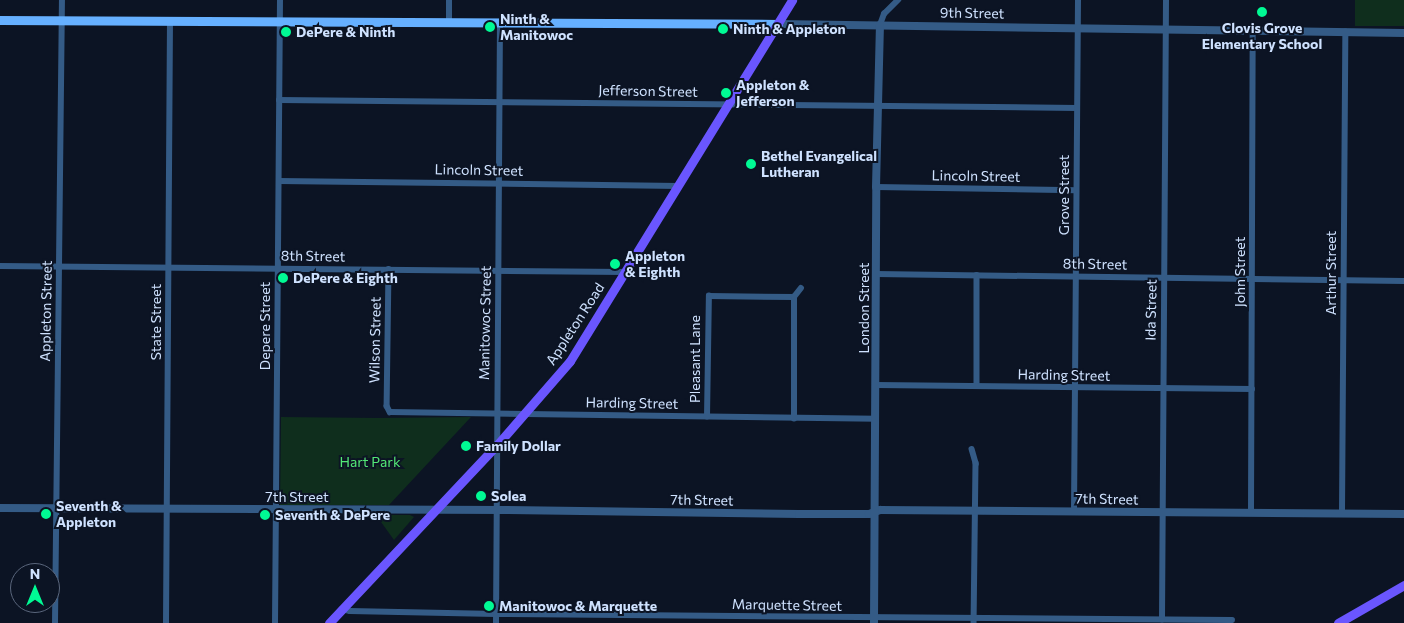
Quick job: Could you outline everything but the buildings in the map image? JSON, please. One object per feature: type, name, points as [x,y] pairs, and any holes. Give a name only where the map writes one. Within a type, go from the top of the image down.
[{"type":"main road","name":"Appleton Road","points":[[329,623],[497,445],[570,361],[792,0]]},
{"type":"main road","name":"9th Street","points":[[0,20],[778,24]]},
{"type":"main road","points":[[1338,623],[1404,585]]},
{"type":"street","name":"Appleton Street","points":[[55,623],[62,0]]},
{"type":"street","name":"Depere Street","points":[[275,623],[280,0]]},
{"type":"street","points":[[449,0],[449,22]]},
{"type":"street","points":[[880,25],[884,14],[898,0]]},
{"type":"street","name":"Grove Street","points":[[1074,511],[1078,0]]},
{"type":"street","name":"Ida Street","points":[[1162,620],[1166,0]]},
{"type":"street","name":"State Street","points":[[166,623],[170,21]]},
{"type":"street","name":"Manitowoc Street","points":[[496,623],[500,23]]},
{"type":"street","name":"9th Street","points":[[778,24],[1404,33]]},
{"type":"street","name":"London Street","points":[[874,620],[876,186],[880,25]]},
{"type":"street","name":"John Street","points":[[1251,513],[1253,30]]},
{"type":"street","name":"Arthur Street","points":[[1342,514],[1345,32]]},
{"type":"street","name":"Jefferson Street","points":[[280,100],[1077,108]]},
{"type":"street","name":"Lincoln Street","points":[[279,181],[679,186]]},
{"type":"street","name":"Lincoln Street","points":[[876,186],[1076,190]]},
{"type":"street","name":"8th Street","points":[[0,266],[625,272]]},
{"type":"street","name":"Wilson Street","points":[[388,269],[388,410]]},
{"type":"street","name":"8th Street","points":[[876,274],[1404,282]]},
{"type":"street","points":[[977,275],[977,386]]},
{"type":"street","points":[[794,418],[794,296],[801,288]]},
{"type":"street","name":"Pleasant Lane","points":[[707,417],[709,296],[794,296]]},
{"type":"street","name":"Harding Street","points":[[876,385],[1252,389]]},
{"type":"street","name":"Harding Street","points":[[388,410],[497,414],[876,419]]},
{"type":"street","points":[[972,449],[976,463],[974,621]]},
{"type":"street","name":"7th Street","points":[[0,508],[496,510],[799,514],[869,514],[880,510],[1404,514]]},
{"type":"street","name":"Marquette Street","points":[[342,609],[350,611],[874,620],[1232,620]]},
{"type":"green space","points":[[1355,0],[1404,0],[1404,26],[1355,26]]},
{"type":"green space","name":"Hart Park","points":[[281,417],[471,417],[389,505],[280,505]]},
{"type":"green space","points":[[376,515],[410,515],[414,517],[394,540]]},
{"type":"place","name":"Clovis Grove Elementary School","points":[[1262,12]]},
{"type":"place","name":"Ninth & Manitowoc","points":[[490,27]]},
{"type":"place","name":"Ninth & Appleton","points":[[723,29]]},
{"type":"place","name":"DePere & Ninth","points":[[286,32]]},
{"type":"place","name":"Appleton & Jefferson","points":[[726,93]]},
{"type":"place","name":"Bethel Evangelical Lutheran","points":[[751,164]]},
{"type":"place","name":"Appleton & Eighth","points":[[615,264]]},
{"type":"place","name":"DePere & Eighth","points":[[283,278]]},
{"type":"place","name":"Family Dollar","points":[[466,446]]},
{"type":"place","name":"Solea","points":[[481,496]]},
{"type":"place","name":"Seventh & Appleton","points":[[46,514]]},
{"type":"place","name":"Seventh & DePere","points":[[265,515]]},
{"type":"place","name":"Manitowoc & Marquette","points":[[489,606]]}]
